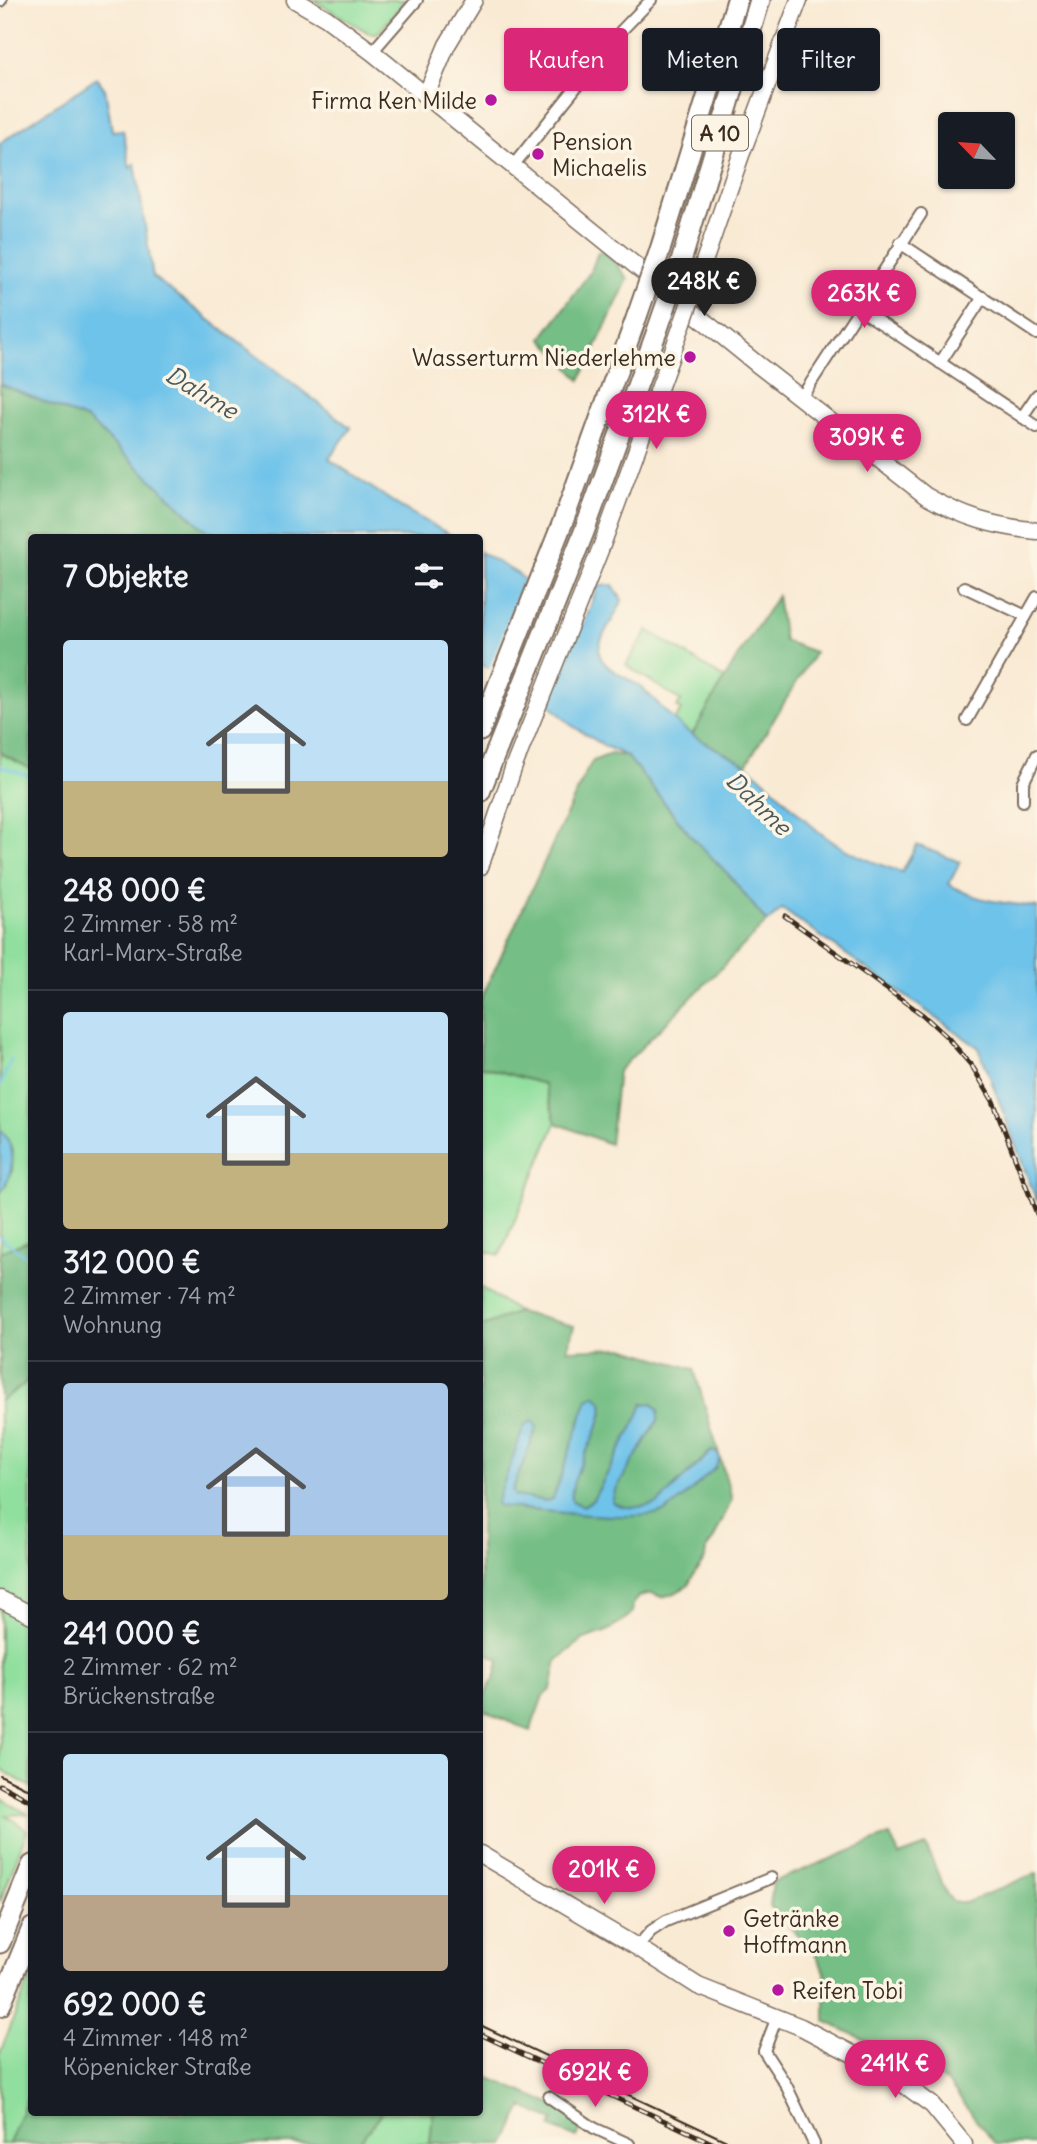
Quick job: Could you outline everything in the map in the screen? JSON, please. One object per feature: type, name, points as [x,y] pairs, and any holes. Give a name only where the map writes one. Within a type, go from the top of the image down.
[{"type":"highway","name":"A 10","points":[[483,723],[564,519],[638,316],[737,0]]},
{"type":"highway","name":"A 10","points":[[483,784],[583,532],[657,331],[680,265],[760,0]]},
{"type":"highway","points":[[0,1943],[28,1875]]},
{"type":"highway","points":[[0,2006],[28,1938]]},
{"type":"main road","points":[[295,0],[326,18],[372,52],[908,483],[947,508],[978,521],[1037,531]]},
{"type":"main road","points":[[418,89],[474,0]]},
{"type":"main road","points":[[483,858],[530,725],[602,545],[799,0]]},
{"type":"main road","points":[[0,1599],[28,1613]]},
{"type":"main road","points":[[483,1856],[698,1986],[777,2017],[837,2045],[910,2088],[932,2105],[964,2144]]},
{"type":"street","points":[[372,52],[417,0]]},
{"type":"street","points":[[512,167],[622,30],[651,0]]},
{"type":"street","points":[[801,398],[921,214]]},
{"type":"street","points":[[900,243],[1037,334]]},
{"type":"street","points":[[940,363],[983,297]]},
{"type":"street","points":[[858,308],[1037,427]]},
{"type":"street","points":[[1022,417],[1037,395]]},
{"type":"street","points":[[964,587],[1026,616]]},
{"type":"street","points":[[967,720],[1037,597]]},
{"type":"street","points":[[1023,801],[1023,783],[1037,755]]},
{"type":"street","points":[[637,1947],[650,1931],[666,1921],[771,1878]]},
{"type":"street","points":[[777,2017],[764,2051],[786,2085],[814,2144]]},
{"type":"street","points":[[549,2097],[594,2128],[629,2144]]},
{"type":"green space","points":[[313,0],[406,0],[378,33],[369,33]]},
{"type":"green space","points":[[603,251],[628,279],[580,380],[542,338],[591,271],[598,252]]},
{"type":"green space","points":[[0,384],[88,420],[201,526],[215,534],[28,534],[28,767],[0,753]]},
{"type":"green space","points":[[777,596],[784,641],[815,652],[746,765],[692,735]]},
{"type":"green space","points":[[648,630],[725,679],[692,735],[674,721],[681,710],[677,707],[681,701],[626,665]]},
{"type":"green space","points":[[0,753],[28,767],[28,1241],[0,1252],[0,1194],[12,1172],[13,1152],[0,1129]]},
{"type":"green space","points":[[610,754],[627,756],[692,837],[728,874],[767,922],[618,1071],[610,1144],[556,1123],[544,1084],[483,1067],[483,995],[593,761]]},
{"type":"green space","points":[[483,1067],[544,1084],[556,1123],[500,1255],[483,1251]]},
{"type":"green space","points":[[28,1241],[28,1379],[0,1401],[0,1252]]},
{"type":"green space","points":[[483,1289],[518,1312],[483,1326]]},
{"type":"green space","points":[[518,1312],[574,1326],[567,1350],[623,1348],[694,1369],[732,1499],[707,1548],[705,1558],[689,1585],[661,1597],[652,1593],[640,1596],[633,1604],[632,1613],[619,1624],[584,1639],[557,1660],[551,1689],[543,1696],[530,1731],[483,1710],[483,1698],[496,1675],[499,1660],[483,1652],[483,1326]],"holes":[[[588,1400],[603,1413],[577,1469],[572,1491],[572,1501],[583,1506],[593,1500],[643,1404],[658,1420],[615,1491],[612,1502],[628,1507],[657,1504],[711,1451],[716,1467],[673,1506],[654,1514],[586,1515],[500,1506],[537,1427],[512,1491],[515,1496],[545,1501],[553,1499]]]},
{"type":"green space","points":[[28,1379],[28,1785],[0,1769],[0,1401]]},
{"type":"green space","points":[[0,1798],[28,1814],[6,1815],[27,1830],[0,1903]]},
{"type":"green space","points":[[890,1835],[899,1856],[926,1846],[952,1901],[965,1903],[1037,1873],[1037,2144],[995,2144],[948,2083],[919,2066],[825,2021],[825,1972],[813,1951],[770,1906],[773,1882]]},
{"type":"green space","points":[[28,1983],[28,2096],[9,2144],[0,2144],[0,2053]]},
{"type":"green space","points":[[483,2075],[558,2107],[584,2123],[577,2138],[551,2127],[554,2120],[523,2107],[504,2144],[430,2144],[433,2116],[483,2116]]},
{"type":"green space","points":[[28,2096],[28,2116],[379,2116],[359,2144],[9,2144]]},
{"type":"green space","points":[[379,2116],[433,2116],[430,2144],[359,2144]]},
{"type":"water","name":"Dahme","points":[[97,78],[105,89],[112,131],[123,130],[130,168],[135,163],[153,277],[351,428],[329,459],[399,506],[449,534],[215,534],[201,526],[88,420],[0,384],[0,143]]},
{"type":"water","name":"Dahme","points":[[483,554],[525,580],[515,608],[561,637],[584,624],[598,586],[613,585],[622,600],[600,644],[599,652],[605,663],[643,689],[690,733],[758,774],[825,837],[853,853],[902,872],[917,845],[960,862],[949,884],[959,890],[992,901],[1037,907],[1037,1202],[979,1048],[782,909],[767,922],[728,874],[692,837],[627,756],[571,725],[535,690],[483,665]]},
{"type":"water","points":[[0,1129],[10,1144],[12,1161],[11,1170],[0,1194]]},
{"type":"water","points":[[596,1395],[602,1402],[603,1412],[576,1477],[572,1501],[583,1506],[593,1500],[643,1404],[652,1403],[658,1410],[658,1420],[615,1491],[612,1502],[628,1507],[657,1504],[712,1451],[720,1458],[716,1467],[674,1506],[654,1514],[586,1515],[496,1504],[524,1426],[532,1421],[537,1427],[512,1491],[515,1496],[545,1501],[553,1499],[588,1399]]},
{"type":"pier","points":[[526,576],[528,581],[519,607],[562,633],[581,621],[596,583],[548,706],[533,692],[489,670]]},
{"type":"waterway","points":[[0,766],[28,776]]},
{"type":"waterway","points":[[0,1086],[11,1060]]},
{"type":"waterway","points":[[0,1237],[28,1258]]},
{"type":"tram line","points":[[0,1775],[28,1789]]},
{"type":"tram line","points":[[483,2026],[733,2144]]},
{"type":"railway","points":[[785,916],[923,1015],[972,1066],[993,1101],[1037,1214]]},
{"type":"railway","points":[[0,1785],[28,1800]]},
{"type":"railway","points":[[483,2035],[714,2144]]},
{"type":"place","name":"Firma Ken Milde","points":[[491,100]]},
{"type":"place","name":"Pension Michaelis","points":[[538,154]]},
{"type":"place","name":"Wasserturm Niederlehme","points":[[690,357]]},
{"type":"place","name":"Getränke Hoffmann","points":[[729,1931]]},
{"type":"place","name":"Reifen Tobi","points":[[778,1990]]}]
